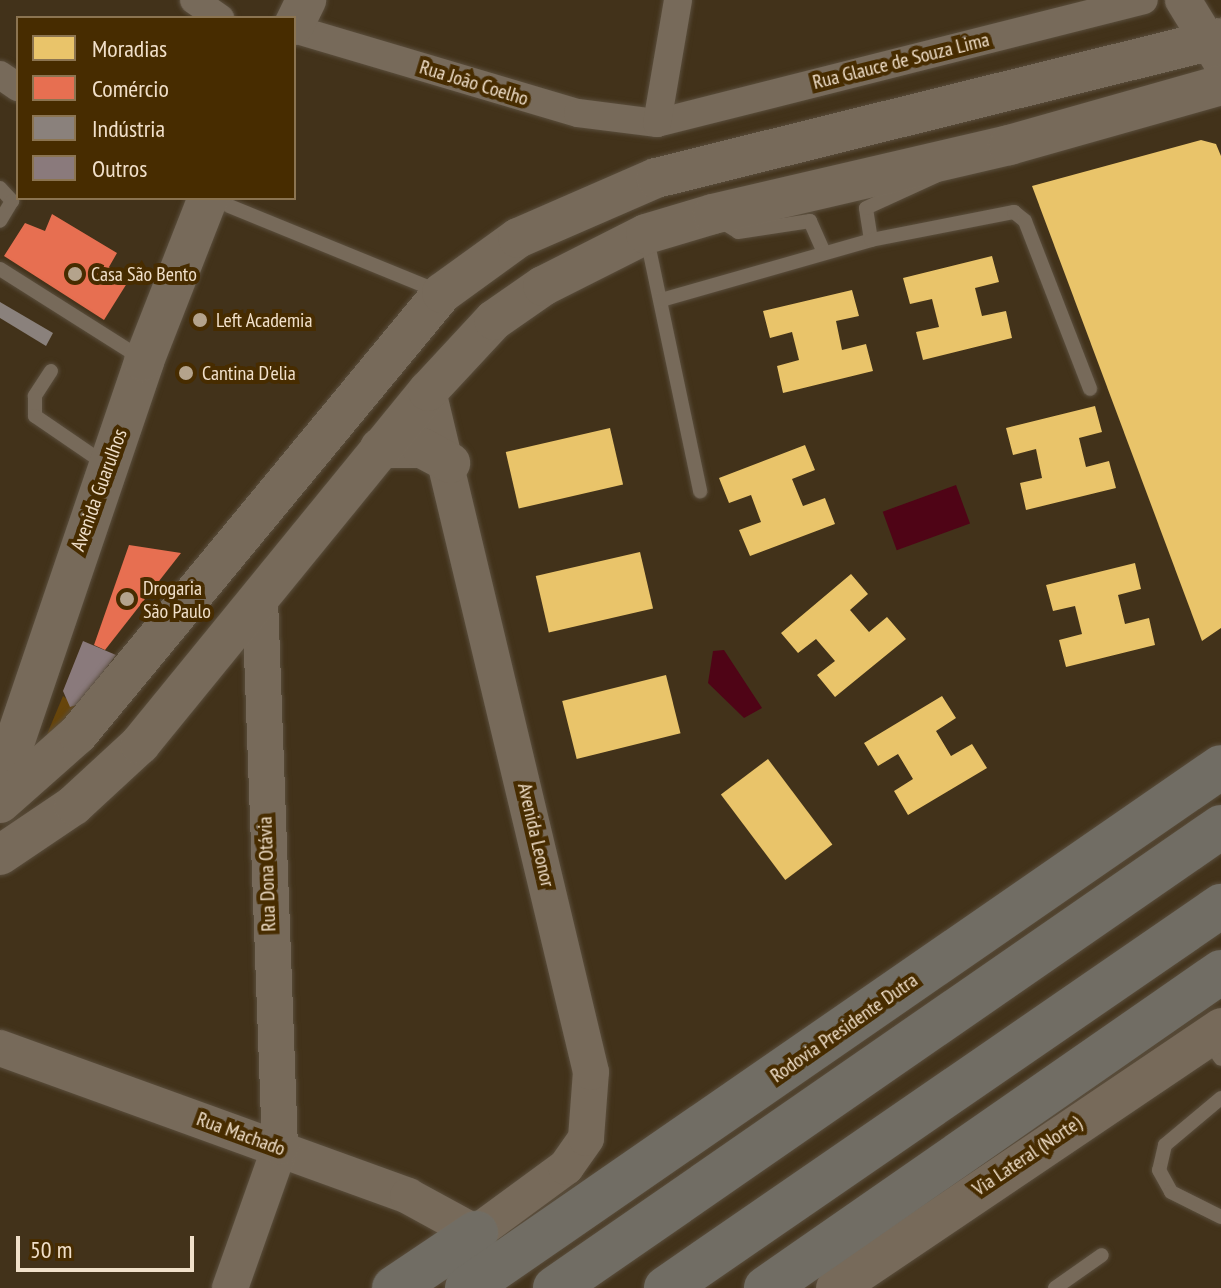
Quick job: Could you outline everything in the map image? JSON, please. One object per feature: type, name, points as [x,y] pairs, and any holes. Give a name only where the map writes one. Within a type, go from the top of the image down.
[{"type":"highway","name":"Rodovia Presidente Dutra","points":[[467,1288],[1221,767]]},
{"type":"highway","points":[[555,1288],[1221,827]]},
{"type":"highway","points":[[666,1288],[1221,906]]},
{"type":"highway","points":[[766,1288],[1221,972]]},
{"type":"highway","points":[[394,1288],[476,1233]]},
{"type":"main road","points":[[296,22],[306,0]]},
{"type":"main road","points":[[0,803],[78,734],[442,293],[477,266],[560,216],[656,178],[1217,47]]},
{"type":"main road","points":[[0,855],[111,774],[178,701],[428,391],[494,320],[595,256],[646,234],[713,214],[943,160],[1221,85]]},
{"type":"main road","name":"Avenida Guarulhos","points":[[0,785],[9,721],[144,361],[209,202]]},
{"type":"main road","points":[[428,391],[438,333],[477,266]]},
{"type":"main road","points":[[380,448],[422,448],[450,463]]},
{"type":"main road","points":[[122,678],[132,708],[178,701]]},
{"type":"main road","name":"Via Lateral (Norte)","points":[[836,1288],[1216,1042]]},
{"type":"street","points":[[194,0],[217,16]]},
{"type":"street","points":[[657,123],[678,0]]},
{"type":"street","name":"Rua Glauce de Souza Lima","points":[[657,123],[1144,0]]},
{"type":"street","points":[[1183,0],[1217,47]]},
{"type":"street","name":"Rua João Coelho","points":[[296,28],[578,113],[657,123]]},
{"type":"street","name":"Avenida Leonor","points":[[428,391],[450,463],[593,1104],[586,1138],[566,1167],[476,1233]]},
{"type":"street","name":"Rua Dona Otávia","points":[[260,600],[280,1147]]},
{"type":"street","name":"Rua Machado","points":[[0,1048],[280,1147],[439,1209],[476,1233]]},
{"type":"street","points":[[230,1288],[280,1147]]},
{"type":"lane","points":[[871,240],[866,208],[915,191],[943,160]]},
{"type":"lane","points":[[0,188],[12,201],[0,221]]},
{"type":"lane","points":[[209,202],[442,293]]},
{"type":"lane","points":[[661,300],[871,240],[1014,212],[1025,221],[1090,389]]},
{"type":"lane","points":[[713,214],[738,232],[810,221],[824,252]]},
{"type":"lane","points":[[646,234],[700,491]]},
{"type":"lane","points":[[0,269],[144,361]]},
{"type":"lane","points":[[51,371],[35,396],[35,416],[107,466]]},
{"type":"lane","points":[[1221,1098],[1165,1145],[1159,1170],[1171,1192],[1221,1217]]},
{"type":"lane","points":[[1055,1288],[1102,1255]]},
{"type":"shaded area","points":[[956,485],[970,524],[897,550],[883,512]]},
{"type":"shaded area","points":[[724,650],[762,708],[744,718],[708,683],[713,651]]},
{"type":"shaded area","points":[[63,696],[76,706],[40,751]]},
{"type":"building: Moradias","points":[[1201,140],[1216,144],[1221,156],[1221,628],[1202,641],[1032,186]]},
{"type":"building: Moradias","points":[[992,256],[999,282],[975,288],[982,316],[1006,311],[1012,338],[923,360],[916,332],[939,327],[932,299],[910,304],[903,278]]},
{"type":"building: Moradias","points":[[852,290],[859,316],[836,321],[842,350],[866,344],[873,371],[783,393],[777,366],[799,360],[792,332],[770,338],[763,311]]},
{"type":"building: Moradias","points":[[1095,406],[1102,432],[1079,438],[1086,467],[1109,461],[1116,488],[1026,510],[1020,483],[1042,478],[1036,449],[1013,455],[1006,428]]},
{"type":"building: Moradias","points":[[610,428],[623,485],[519,509],[506,452]]},
{"type":"building: Moradias","points":[[805,445],[815,470],[792,479],[803,506],[825,498],[835,524],[750,556],[739,530],[761,522],[751,495],[729,503],[719,478]]},
{"type":"building: Moradias","points":[[640,552],[653,609],[549,633],[536,576]]},
{"type":"building: Moradias","points":[[1135,563],[1141,589],[1118,595],[1125,624],[1149,618],[1155,645],[1066,667],[1059,640],[1082,634],[1075,606],[1053,611],[1046,585]]},
{"type":"building: Moradias","points":[[851,574],[868,594],[850,610],[869,632],[887,617],[906,639],[835,697],[817,675],[835,661],[816,639],[798,653],[781,633]]},
{"type":"building: Moradias","points":[[666,675],[681,733],[577,759],[562,701]]},
{"type":"building: Moradias","points":[[942,696],[956,718],[936,731],[951,756],[972,744],[987,768],[908,815],[894,791],[913,779],[898,754],[878,766],[864,743]]},
{"type":"building: Moradias","points":[[768,759],[832,844],[785,880],[721,795]]},
{"type":"building: Comércio","name":"Casa São Bento","points":[[52,214],[117,253],[109,267],[129,280],[104,320],[4,256],[25,223],[45,231]]},
{"type":"building: Comércio","name":"Drogaria São Paulo","points":[[129,545],[181,553],[105,650],[94,645]]},
{"type":"building: Indústria","points":[[0,302],[53,333],[46,346],[0,318]]},
{"type":"building: Outros","points":[[83,641],[116,655],[80,704],[70,707],[63,691]]},
{"type":"place","name":"Casa São Bento","points":[[75,274]]},
{"type":"place","name":"Left Academia","points":[[200,320]]},
{"type":"place","name":"Cantina D'elia","points":[[186,373]]},
{"type":"place","name":"Drogaria São Paulo","points":[[127,599]]}]
